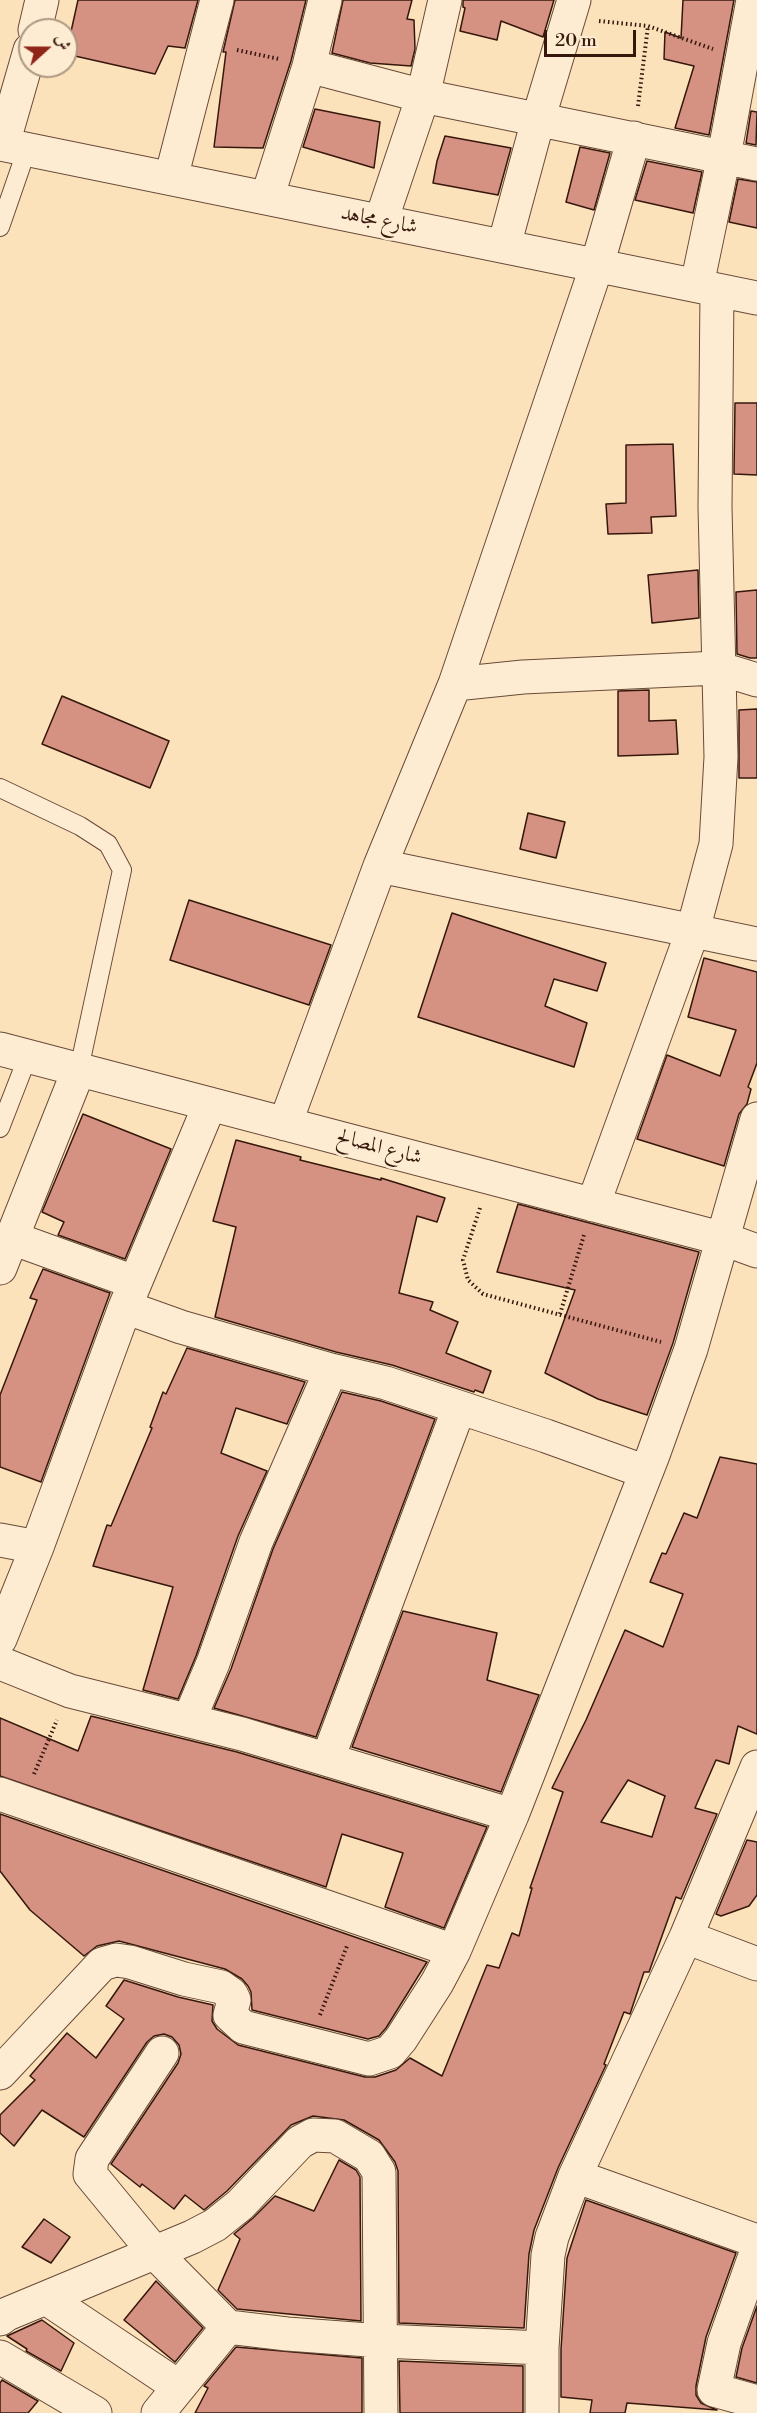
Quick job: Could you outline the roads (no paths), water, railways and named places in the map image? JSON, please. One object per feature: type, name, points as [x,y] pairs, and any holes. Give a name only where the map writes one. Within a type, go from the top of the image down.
[{"type":"street","points":[[38,18],[42,0]]},
{"type":"street","points":[[171,178],[218,0]]},
{"type":"street","points":[[267,198],[309,66],[325,0]]},
{"type":"street","points":[[381,221],[423,96],[446,0]]},
{"type":"street","points":[[593,1205],[693,930],[716,844],[721,757],[707,288],[724,156],[753,0]]},
{"type":"street","points":[[504,246],[571,9]]},
{"type":"street","points":[[309,66],[423,96],[757,164]]},
{"type":"street","points":[[10,146],[24,78]]},
{"type":"street","points":[[285,1124],[380,866],[455,684],[597,265],[634,138]]},
{"type":"street","name":"شارع مجاهد","points":[[10,146],[757,298]]},
{"type":"street","points":[[455,684],[523,677],[718,668],[757,680]]},
{"type":"street","points":[[380,866],[757,944]]},
{"type":"street","name":"شارع المصالح","points":[[14,1052],[724,1239],[757,1251]]},
{"type":"street","points":[[0,1268],[80,1069]]},
{"type":"street","points":[[0,1639],[37,1547],[130,1294],[210,1104]]},
{"type":"street","points":[[0,2073],[102,1964],[116,1960],[221,1987],[231,1994],[234,2000],[230,2016],[243,2027],[369,2059],[390,2052],[437,1983],[454,1951],[512,1815],[646,1472],[691,1349],[757,1119]]},
{"type":"street","points":[[12,1238],[130,1294],[181,1327],[330,1370],[386,1383],[646,1472]]},
{"type":"street","points":[[189,1720],[213,1663],[256,1542],[330,1370]]},
{"type":"street","points":[[328,1758],[459,1408]]},
{"type":"street","points":[[0,1540],[37,1547]]},
{"type":"street","points":[[0,1663],[70,1691],[189,1720],[328,1758],[512,1815]]},
{"type":"street","points":[[542,2413],[542,2348],[549,2245],[575,2176],[686,1936],[757,1767]]},
{"type":"street","points":[[11,1798],[454,1951]]},
{"type":"street","points":[[686,1936],[757,1964]]},
{"type":"street","points":[[162,2053],[92,2159],[90,2174],[155,2253],[228,2326],[287,2334],[381,2341],[542,2348]]},
{"type":"street","points":[[0,2319],[155,2253],[214,2225],[240,2205],[300,2142],[314,2135],[335,2136],[369,2156],[379,2172],[381,2413]]},
{"type":"street","points":[[575,2176],[757,2241]]},
{"type":"street","points":[[757,2250],[724,2343],[714,2390],[757,2402]]},
{"type":"street","points":[[46,2298],[179,2387]]},
{"type":"street","points":[[158,2413],[228,2326]]},
{"type":"street","points":[[0,2357],[95,2413]]},
{"type":"lane","points":[[0,226],[10,146]]},
{"type":"lane","points":[[0,788],[80,826],[108,844],[122,870],[80,1069]]},
{"type":"lane","points":[[0,1128],[14,1052]]}]
